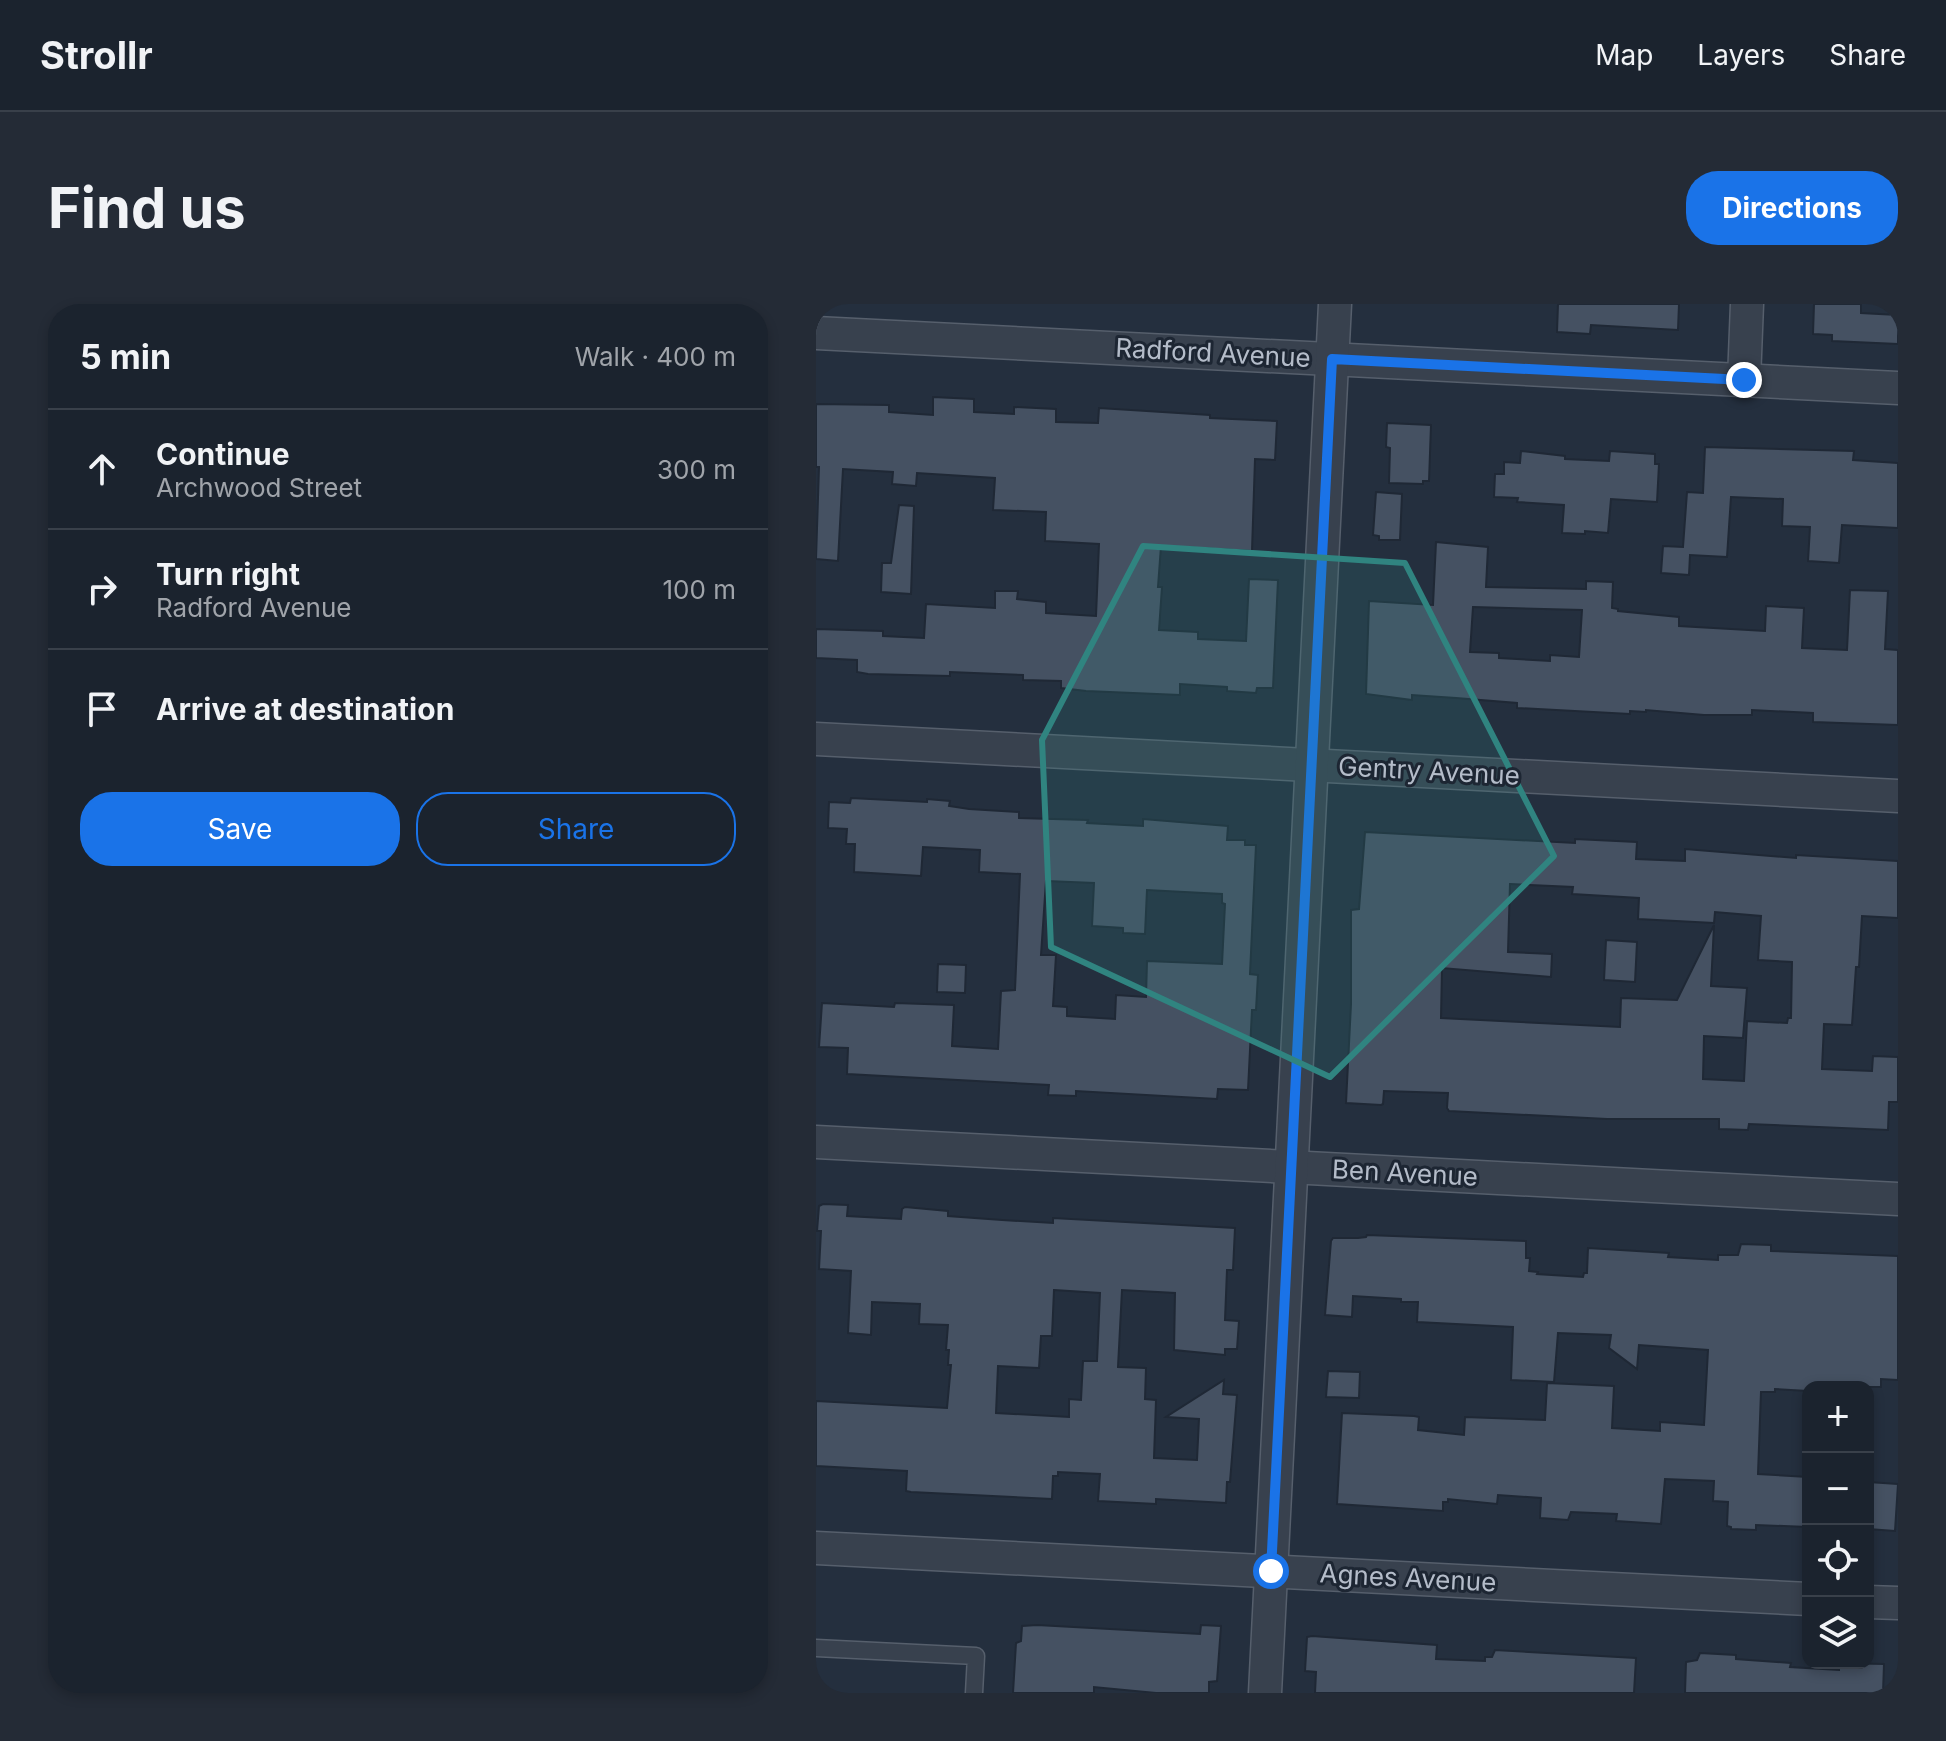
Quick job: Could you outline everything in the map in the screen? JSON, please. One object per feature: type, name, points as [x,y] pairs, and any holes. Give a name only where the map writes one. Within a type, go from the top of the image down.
[{"type":"street","points":[[1265,1693],[1335,304]]},
{"type":"street","points":[[1744,380],[1747,304]]},
{"type":"street","name":"Radford Avenue","points":[[816,333],[1898,388]]},
{"type":"street","name":"Gentry Avenue","points":[[816,739],[1898,796]]},
{"type":"street","name":"Ben Avenue","points":[[816,1142],[1898,1199]]},
{"type":"street","name":"Agnes Avenue","points":[[816,1548],[1802,1599]]},
{"type":"street","points":[[1874,1602],[1898,1603]]},
{"type":"lane","points":[[816,1648],[976,1656],[974,1693]]},
{"type":"highlighted area","points":[[1143,546],[1405,563],[1554,856],[1330,1077],[1051,947],[1042,740]]},
{"type":"building","points":[[1558,304],[1679,304],[1678,330],[1591,325],[1590,334],[1557,332]]},
{"type":"building","points":[[1814,304],[1861,304],[1861,313],[1898,315],[1898,344],[1832,341],[1832,335],[1813,334]]},
{"type":"building","points":[[933,397],[974,399],[974,412],[1014,414],[1014,407],[1056,409],[1056,422],[1098,423],[1099,408],[1277,421],[1275,460],[1255,459],[1252,551],[1161,546],[1158,587],[1162,587],[1159,630],[1198,632],[1198,639],[1246,641],[1249,579],[1278,580],[1273,688],[1257,688],[1256,693],[1227,691],[1227,687],[1180,684],[1180,695],[1086,691],[1061,688],[1061,681],[1023,680],[1023,675],[950,672],[950,676],[868,674],[857,672],[857,660],[816,658],[816,629],[883,631],[883,636],[924,638],[926,604],[995,608],[995,591],[1018,591],[1017,599],[1046,602],[1046,613],[1096,616],[1099,544],[1045,541],[1046,512],[993,510],[995,478],[917,473],[916,486],[892,484],[893,472],[843,469],[838,561],[816,559],[819,467],[816,467],[816,404],[889,405],[889,412],[933,415]]},
{"type":"building","points":[[1387,423],[1431,425],[1429,481],[1423,481],[1423,484],[1389,483]]},
{"type":"building","points":[[1705,447],[1854,451],[1853,460],[1898,463],[1898,528],[1842,525],[1839,563],[1808,561],[1810,527],[1782,526],[1783,499],[1731,497],[1727,557],[1690,555],[1689,575],[1661,573],[1663,546],[1683,547],[1687,492],[1703,493]]},
{"type":"building","points":[[1521,451],[1565,456],[1565,459],[1609,461],[1610,451],[1655,454],[1655,464],[1659,464],[1657,502],[1611,499],[1608,533],[1562,533],[1564,505],[1494,497],[1495,474],[1504,474],[1504,462],[1520,463]]},
{"type":"building","points":[[1376,492],[1402,494],[1400,540],[1379,540],[1379,536],[1373,535]]},
{"type":"building","points":[[899,505],[914,506],[911,594],[881,592],[882,563],[891,563]]},
{"type":"building","points":[[1436,542],[1488,547],[1486,587],[1586,589],[1586,581],[1613,582],[1612,608],[1679,617],[1679,626],[1765,631],[1766,606],[1804,608],[1802,648],[1847,650],[1850,590],[1888,591],[1885,649],[1898,650],[1898,725],[1813,722],[1813,713],[1752,710],[1752,715],[1704,715],[1646,710],[1630,711],[1630,714],[1517,708],[1517,703],[1456,698],[1412,695],[1412,700],[1366,694],[1369,601],[1433,605]],"holes":[[[1473,607],[1582,610],[1579,657],[1550,655],[1550,661],[1499,658],[1499,653],[1470,652]]]},
{"type":"building","points":[[851,798],[927,802],[927,799],[950,801],[949,806],[969,809],[1019,812],[1019,818],[1088,820],[1087,823],[1143,826],[1143,819],[1228,826],[1227,840],[1245,840],[1245,845],[1256,845],[1250,974],[1258,975],[1256,1010],[1252,1010],[1248,1090],[1218,1089],[1217,1099],[1076,1091],[1076,1096],[1048,1095],[1049,1085],[847,1074],[848,1048],[819,1047],[822,1003],[894,1007],[895,1003],[954,1005],[952,1046],[998,1049],[1001,991],[1015,990],[1020,874],[979,872],[980,850],[923,847],[921,876],[854,872],[855,844],[846,844],[847,829],[828,828],[829,802],[850,803]],"holes":[[[1046,881],[1094,883],[1092,926],[1123,928],[1123,933],[1145,934],[1147,890],[1222,894],[1222,903],[1225,904],[1222,964],[1147,961],[1146,997],[1116,995],[1115,1019],[1067,1016],[1067,1007],[1053,1006],[1056,955],[1041,955]]]},
{"type":"building","points":[[1365,832],[1575,843],[1575,839],[1637,842],[1636,859],[1685,861],[1685,849],[1796,858],[1796,855],[1898,861],[1898,918],[1862,916],[1852,1025],[1824,1024],[1822,1069],[1872,1071],[1873,1056],[1898,1057],[1898,1102],[1889,1102],[1888,1130],[1749,1124],[1748,1130],[1719,1129],[1719,1119],[1607,1119],[1449,1111],[1448,1093],[1384,1091],[1381,1105],[1346,1103],[1351,1004],[1351,910],[1359,909]],"holes":[[[1510,884],[1573,887],[1572,894],[1639,898],[1638,919],[1714,923],[1715,912],[1761,916],[1758,960],[1792,962],[1791,1018],[1787,1023],[1747,1021],[1744,1081],[1703,1079],[1704,1036],[1743,1038],[1747,988],[1711,986],[1714,925],[1677,1000],[1621,998],[1620,1027],[1441,1018],[1442,968],[1551,977],[1552,954],[1508,952]]]},
{"type":"building","points":[[1606,940],[1637,942],[1635,982],[1604,980]]},
{"type":"building","points":[[938,964],[966,965],[965,993],[937,992]]},
{"type":"building","points":[[848,1205],[847,1216],[901,1219],[905,1207],[948,1211],[948,1216],[1002,1220],[1053,1223],[1053,1218],[1235,1228],[1233,1270],[1227,1270],[1225,1320],[1239,1321],[1237,1349],[1225,1349],[1225,1355],[1174,1350],[1175,1293],[1122,1290],[1118,1367],[1146,1368],[1145,1399],[1156,1400],[1154,1458],[1197,1460],[1199,1419],[1166,1417],[1224,1380],[1223,1394],[1237,1395],[1226,1503],[1156,1499],[1156,1504],[1098,1501],[1100,1474],[1058,1472],[1058,1476],[1053,1476],[1052,1499],[911,1492],[906,1491],[907,1471],[816,1466],[816,1401],[947,1408],[951,1365],[948,1365],[949,1350],[946,1350],[948,1325],[919,1324],[920,1304],[872,1302],[871,1335],[848,1333],[851,1271],[819,1269],[819,1206]],"holes":[[[1054,1290],[1100,1293],[1097,1361],[1083,1361],[1081,1400],[1069,1399],[1069,1417],[996,1413],[998,1366],[1039,1368],[1041,1336],[1052,1336]]]},
{"type":"building","points":[[1333,1238],[1526,1241],[1529,1271],[1583,1277],[1587,1273],[1588,1248],[1669,1253],[1668,1257],[1718,1260],[1718,1255],[1738,1255],[1741,1244],[1771,1245],[1771,1251],[1898,1256],[1898,1380],[1881,1379],[1881,1387],[1874,1387],[1874,1381],[1802,1381],[1802,1391],[1775,1389],[1775,1392],[1761,1392],[1758,1474],[1802,1477],[1802,1527],[1756,1525],[1756,1530],[1731,1529],[1727,1526],[1728,1502],[1713,1501],[1714,1481],[1665,1479],[1661,1524],[1616,1521],[1617,1514],[1571,1512],[1568,1520],[1540,1518],[1541,1498],[1498,1495],[1497,1504],[1448,1499],[1448,1502],[1443,1502],[1443,1511],[1337,1504],[1342,1413],[1414,1416],[1419,1417],[1418,1430],[1464,1435],[1465,1417],[1545,1420],[1547,1383],[1614,1386],[1612,1428],[1660,1431],[1660,1422],[1704,1425],[1708,1350],[1639,1345],[1637,1369],[1609,1348],[1611,1335],[1558,1333],[1554,1382],[1511,1380],[1513,1327],[1417,1322],[1418,1302],[1401,1302],[1401,1299],[1353,1296],[1352,1317],[1325,1315],[1331,1241]]},
{"type":"building","points":[[1328,1371],[1360,1372],[1359,1398],[1326,1397]]},
{"type":"building","points":[[1874,1482],[1898,1484],[1895,1531],[1874,1529]]},
{"type":"building","points":[[1201,1625],[1221,1626],[1217,1681],[1209,1682],[1209,1693],[1156,1693],[1094,1687],[1094,1693],[1013,1693],[1016,1643],[1021,1641],[1022,1626],[1200,1634]]},
{"type":"building","points":[[1307,1637],[1437,1645],[1436,1659],[1485,1661],[1485,1657],[1492,1657],[1495,1650],[1636,1658],[1634,1693],[1315,1693],[1316,1672],[1305,1671]]},
{"type":"building","points":[[1700,1653],[1791,1663],[1790,1667],[1802,1669],[1874,1669],[1874,1664],[1884,1664],[1883,1693],[1685,1693],[1686,1662],[1697,1660]]},
{"type":"route","points":[[1271,1571],[1314,765],[1332,359],[1744,380]]}]
